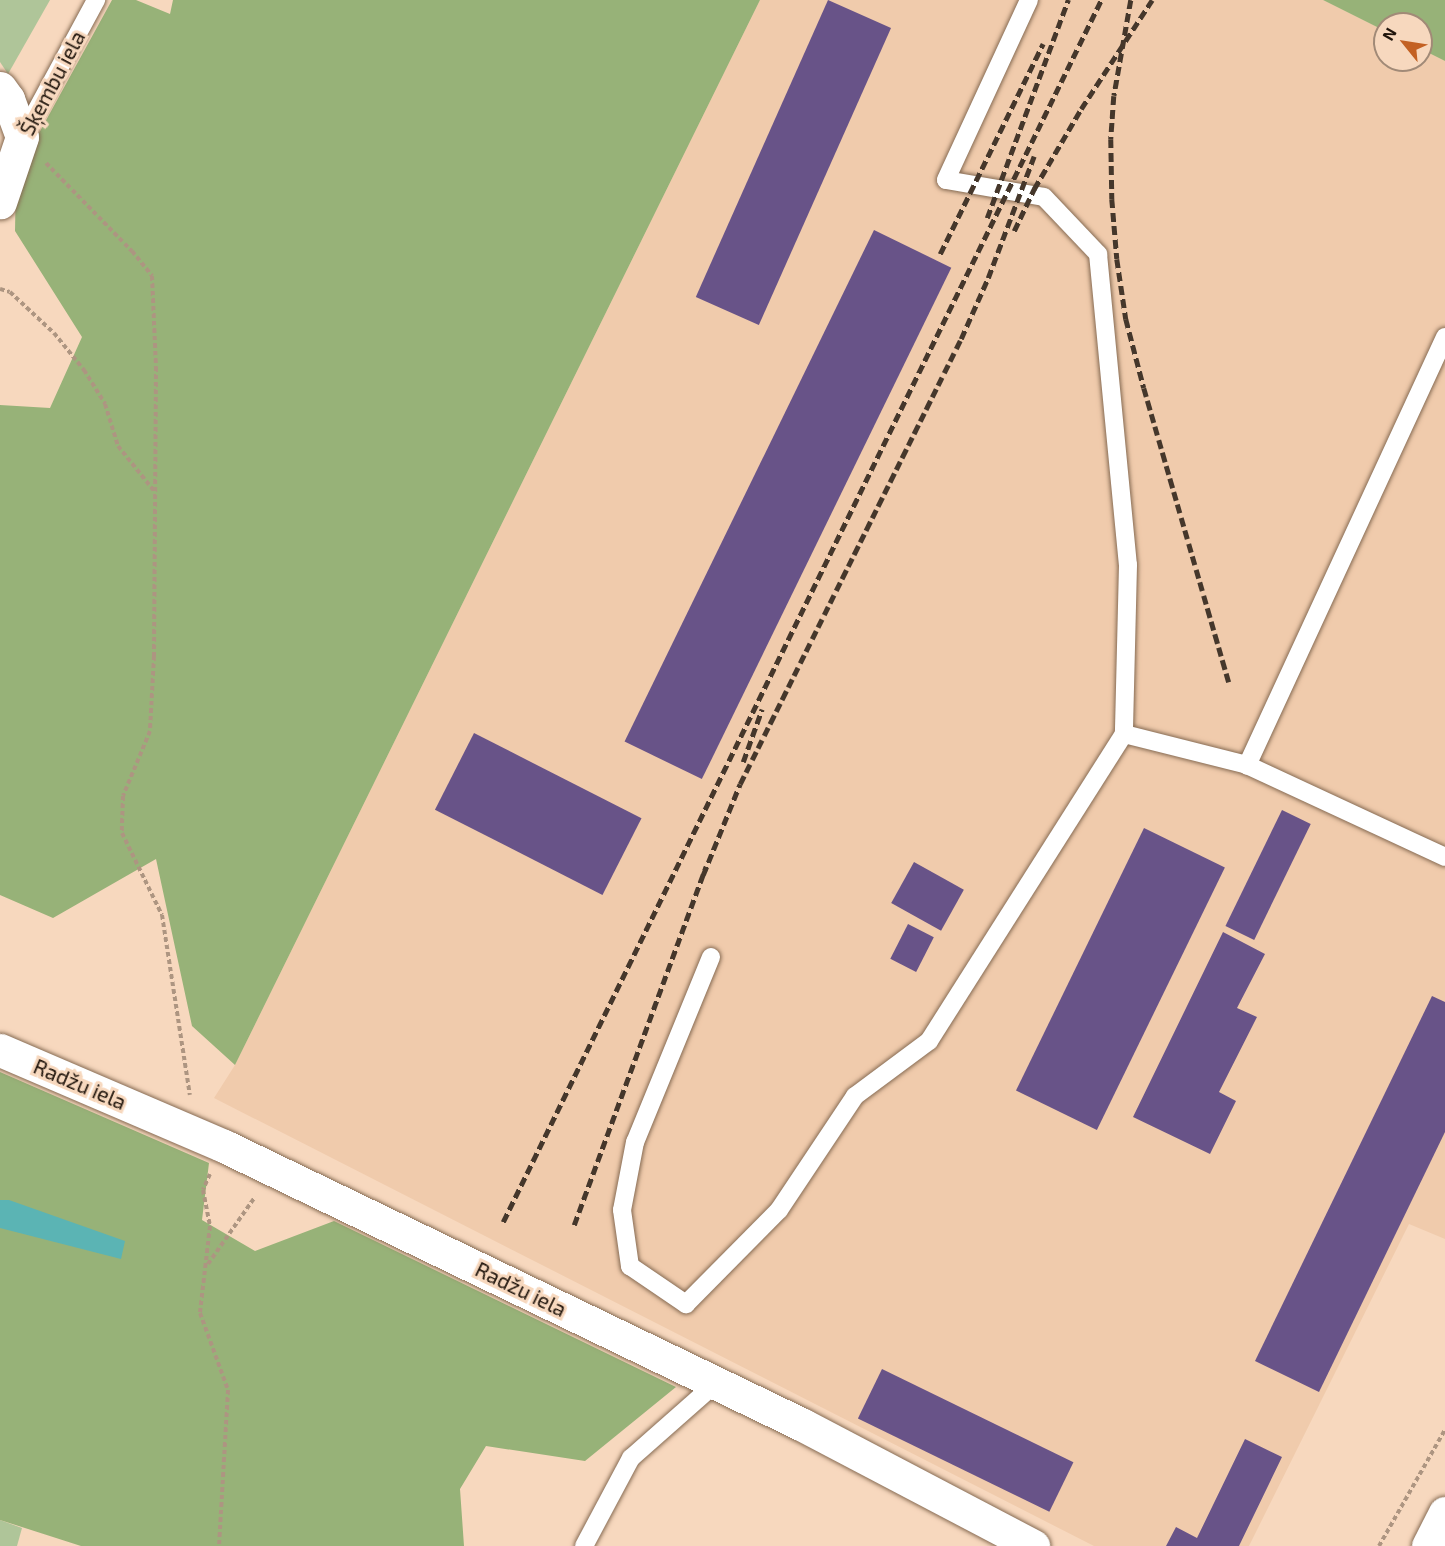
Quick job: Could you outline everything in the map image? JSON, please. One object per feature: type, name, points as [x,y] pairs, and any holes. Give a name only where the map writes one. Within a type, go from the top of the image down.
[{"type":"street","points":[[0,88],[9,99],[22,137]]},
{"type":"street","name":"Šķembu iela","points":[[0,202],[22,137]]},
{"type":"street","name":"Radžu iela","points":[[0,1050],[224,1146],[803,1425],[1033,1546]]},
{"type":"street","points":[[1428,1546],[1445,1513]]},
{"type":"lane","name":"Šķembu iela","points":[[22,137],[96,0]]},
{"type":"lane","points":[[711,957],[635,1142],[622,1210],[630,1266],[686,1304],[779,1210],[855,1096],[929,1041],[1124,734],[1128,565],[1098,254],[1044,197],[946,180],[1029,0]]},
{"type":"lane","points":[[1247,765],[1445,338]]},
{"type":"lane","points":[[1124,734],[1247,765],[1445,857]]},
{"type":"lane","points":[[584,1546],[632,1458],[716,1383]]},
{"type":"path","points":[[22,137],[132,251],[152,276],[156,367],[154,656],[150,731],[123,796],[122,833],[162,915],[193,1132]]},
{"type":"path","points":[[0,289],[10,292],[54,333],[84,370],[105,404],[118,446],[155,493]]},
{"type":"path","points":[[219,1546],[228,1390],[200,1313],[208,1265],[210,1226],[203,1190],[224,1146]]},
{"type":"path","points":[[208,1265],[229,1232],[276,1171]]},
{"type":"path","points":[[1379,1546],[1445,1430]]},
{"type":"shaded area","points":[[760,0],[1323,0],[1373,25],[1373,72],[1433,72],[1433,55],[1445,61],[1445,1239],[1409,1224],[1249,1546],[1094,1546],[214,1098],[235,1065]]},
{"type":"green space","points":[[0,0],[50,0],[8,74],[0,62]]},
{"type":"green space","points":[[112,0],[136,0],[170,14],[173,0],[760,0],[235,1065],[192,1026],[156,859],[53,918],[0,895],[0,405],[50,408],[82,337],[15,231],[16,175]]},
{"type":"green space","points":[[1323,0],[1445,0],[1445,61],[1433,55],[1433,12],[1373,12],[1373,25]]},
{"type":"green space","points":[[0,1072],[209,1163],[202,1220],[255,1251],[334,1221],[676,1387],[585,1461],[486,1446],[460,1489],[464,1546],[81,1546],[0,1520]]},
{"type":"green space","points":[[0,1520],[22,1528],[17,1546],[0,1546]]},
{"type":"water","points":[[0,1200],[9,1200],[125,1241],[121,1259],[0,1228]]},
{"type":"building","points":[[828,0],[891,28],[759,325],[696,297]]},
{"type":"building","points":[[874,230],[951,268],[702,779],[625,741]]},
{"type":"building","points":[[474,733],[642,818],[602,895],[435,810]]},
{"type":"building","points":[[1282,810],[1311,824],[1254,940],[1225,926]]},
{"type":"building","points":[[1144,828],[1225,867],[1097,1130],[1016,1090]]},
{"type":"building","points":[[914,862],[964,890],[941,931],[891,903]]},
{"type":"building","points":[[908,924],[934,937],[916,972],[890,959]]},
{"type":"building","points":[[1223,932],[1265,954],[1237,1008],[1257,1017],[1219,1092],[1236,1101],[1210,1154],[1133,1117]]},
{"type":"building","points":[[1432,996],[1445,1002],[1445,1132],[1319,1392],[1255,1361]]},
{"type":"building","points":[[882,1369],[1073,1462],[1049,1512],[858,1418]]},
{"type":"building","points":[[1245,1439],[1282,1457],[1239,1546],[1166,1546],[1176,1527],[1197,1538]]},
{"type":"railway","points":[[987,218],[1068,0]]},
{"type":"railway","points":[[503,1222],[1101,0]]},
{"type":"railway","points":[[1131,0],[1114,96],[1111,139],[1112,199],[1117,259],[1126,319],[1144,388],[1229,683]]},
{"type":"railway","points":[[1014,231],[1034,189],[1081,109],[1152,0]]},
{"type":"railway","points":[[940,254],[1043,44]]},
{"type":"railway","points":[[703,875],[740,784],[961,339],[988,278],[1034,156]]},
{"type":"railway","points":[[743,762],[762,709]]},
{"type":"railway","points":[[574,1225],[706,867]]}]
